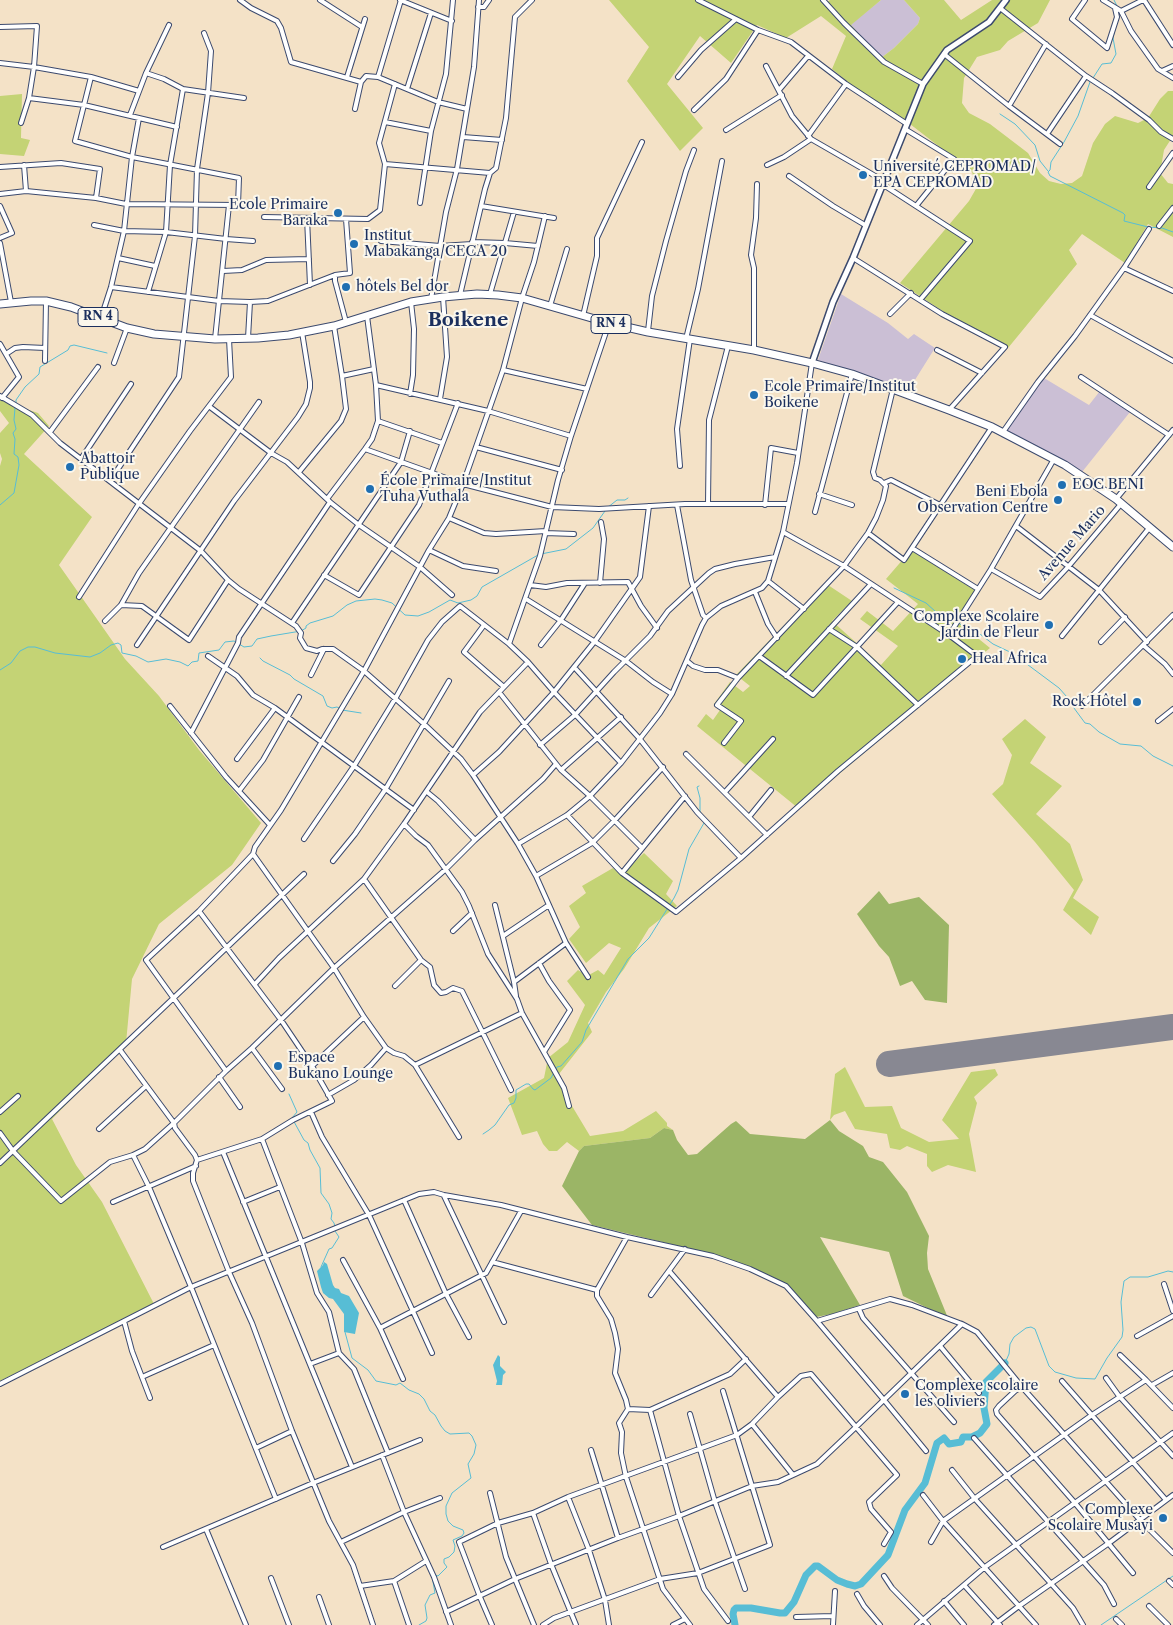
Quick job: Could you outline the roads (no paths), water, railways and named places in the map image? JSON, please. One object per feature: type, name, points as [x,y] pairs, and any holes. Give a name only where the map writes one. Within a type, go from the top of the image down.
[{"type":"highway","name":"RN 4","points":[[0,304],[11,302],[46,302],[71,307],[127,328],[154,334],[185,337],[248,338],[289,335],[334,326],[411,302],[443,297],[490,294],[522,298],[583,317],[648,332],[754,350],[812,363],[852,374],[949,410],[1003,432],[1054,459],[1119,502],[1173,547]]},
{"type":"street","points":[[240,0],[276,21],[281,28],[291,62],[361,82]]},
{"type":"street","points":[[320,0],[362,27]]},
{"type":"street","points":[[378,77],[400,0],[452,21]]},
{"type":"street","points":[[420,203],[431,131],[446,74],[453,0]]},
{"type":"street","points":[[431,299],[463,136],[474,67],[479,0]]},
{"type":"street","points":[[478,7],[484,7],[489,0]]},
{"type":"street","points":[[460,296],[485,189],[490,173],[496,168],[502,140],[506,118],[515,17],[532,0]]},
{"type":"street","points":[[698,0],[758,30],[791,42],[846,84],[954,159],[916,206]]},
{"type":"street","points":[[823,0],[884,62],[924,84]]},
{"type":"street","points":[[518,844],[567,815],[590,796],[621,763],[660,713],[672,694],[706,618],[721,606],[762,588],[768,581],[783,532],[812,363],[832,302],[853,258],[924,84],[947,50],[989,22],[1006,0]]},
{"type":"street","points":[[1085,0],[1072,18],[1107,48],[1118,9]]},
{"type":"street","points":[[1103,0],[1118,9],[1146,53],[1162,71],[1173,78]]},
{"type":"street","points":[[1118,9],[1143,0],[1173,45]]},
{"type":"street","points":[[1000,8],[1086,76],[1149,120],[1161,132],[1173,138]]},
{"type":"street","points":[[407,89],[431,13]]},
{"type":"street","points":[[347,77],[365,19]]},
{"type":"street","points":[[678,77],[701,50],[736,19]]},
{"type":"street","points":[[130,116],[138,91],[169,25]]},
{"type":"street","points":[[0,28],[37,26],[34,67],[29,98],[21,123]]},
{"type":"street","points":[[694,110],[726,79],[758,30]]},
{"type":"street","points":[[110,481],[180,376],[195,236],[197,169],[208,93],[211,51],[204,33]]},
{"type":"street","points":[[1009,106],[1046,44]]},
{"type":"street","points":[[944,54],[1060,144]]},
{"type":"street","points":[[779,90],[808,56]]},
{"type":"street","points":[[0,63],[91,77],[138,91]]},
{"type":"street","points":[[766,66],[792,116],[810,137],[970,241],[920,300]]},
{"type":"street","points":[[1162,71],[1173,66]]},
{"type":"street","points":[[146,73],[164,79],[183,89],[244,98]]},
{"type":"street","points":[[355,109],[361,82],[366,76],[378,77],[438,102],[467,109]]},
{"type":"street","points":[[1047,134],[1086,76]]},
{"type":"street","points":[[0,194],[26,191],[96,198],[126,204],[238,204],[239,178],[132,157],[75,141],[91,77]]},
{"type":"street","points":[[264,217],[368,219],[380,210],[385,164],[379,143],[395,84]]},
{"type":"street","points":[[767,166],[784,157],[810,137],[846,84]]},
{"type":"street","points":[[148,292],[154,266],[166,232],[170,165],[183,89]]},
{"type":"street","points":[[726,130],[782,95]]},
{"type":"street","points":[[29,98],[84,105],[176,127]]},
{"type":"street","points":[[101,318],[111,287],[124,231],[132,157],[139,118]]},
{"type":"street","points":[[385,122],[431,131]]},
{"type":"street","points":[[463,136],[502,140]]},
{"type":"street","points":[[583,317],[597,256],[597,238],[642,142]]},
{"type":"street","points":[[648,332],[652,296],[661,259],[686,171],[694,150]]},
{"type":"street","points":[[1149,187],[1173,153]]},
{"type":"street","points":[[680,466],[677,429],[688,339],[722,161]]},
{"type":"street","points":[[0,167],[61,163],[100,170],[96,198]]},
{"type":"street","points":[[385,164],[490,173]]},
{"type":"street","points":[[24,165],[26,191]]},
{"type":"street","points":[[789,176],[833,206],[866,224]]},
{"type":"street","points":[[754,350],[754,268],[751,255],[756,218],[757,184]]},
{"type":"street","points":[[215,338],[229,205]]},
{"type":"street","points":[[0,206],[12,233],[0,238]]},
{"type":"street","points":[[481,206],[554,218]]},
{"type":"street","points":[[1159,226],[1173,208]]},
{"type":"street","points":[[490,294],[514,212]]},
{"type":"street","points":[[226,1071],[146,960],[199,911],[253,854],[255,847],[281,810],[364,671],[429,550],[449,518],[503,370],[545,216]]},
{"type":"street","points":[[307,218],[310,285]]},
{"type":"street","points":[[111,287],[219,301],[268,301],[335,275],[350,273],[346,219]]},
{"type":"street","points":[[94,225],[124,231],[166,232],[252,240]]},
{"type":"street","points":[[1003,432],[1038,382],[1075,336],[1124,268],[1149,229]]},
{"type":"street","points":[[381,241],[440,246],[472,243],[538,246]]},
{"type":"street","points":[[0,243],[11,302]]},
{"type":"street","points":[[550,306],[567,248]]},
{"type":"street","points":[[118,258],[154,266]]},
{"type":"street","points":[[853,258],[942,314],[1005,347],[949,410]]},
{"type":"street","points":[[223,271],[242,270],[266,260],[308,259]]},
{"type":"street","points":[[1124,268],[1173,291]]},
{"type":"street","points":[[335,275],[346,322]]},
{"type":"street","points":[[890,314],[911,293]]},
{"type":"street","points":[[440,400],[447,357],[443,297]]},
{"type":"street","points":[[45,361],[46,302]]},
{"type":"street","points":[[248,338],[250,302]]},
{"type":"street","points":[[410,394],[414,329],[411,302]]},
{"type":"street","points":[[1090,315],[1173,361]]},
{"type":"street","points":[[192,733],[239,637],[328,501],[372,440],[378,420],[376,385],[367,316]]},
{"type":"street","points":[[509,644],[540,556],[571,436],[608,323]]},
{"type":"street","points":[[299,472],[341,420],[346,409],[334,326]]},
{"type":"street","points":[[114,363],[127,328]]},
{"type":"street","points":[[137,645],[234,501],[306,404],[310,388],[302,332]]},
{"type":"street","points":[[79,596],[138,505],[231,377],[230,338]]},
{"type":"street","points":[[0,344],[19,377],[1,397],[32,414],[60,443],[200,552],[228,580],[292,623],[300,632],[300,638],[306,648],[317,651],[333,649],[364,671],[453,752],[473,775],[518,844],[536,876],[566,943],[588,977]]},
{"type":"street","points":[[708,504],[709,420],[728,346]]},
{"type":"street","points":[[6,354],[15,348],[45,348]]},
{"type":"street","points":[[937,350],[982,373]]},
{"type":"street","points":[[50,432],[98,367]]},
{"type":"street","points":[[342,376],[374,369]]},
{"type":"street","points":[[503,370],[587,388]]},
{"type":"street","points":[[815,512],[852,374]]},
{"type":"street","points":[[1081,377],[1169,435]]},
{"type":"street","points":[[81,460],[131,384]]},
{"type":"street","points":[[376,385],[410,394],[458,403],[571,436]]},
{"type":"street","points":[[724,743],[741,721],[716,706],[758,656],[844,566],[868,533],[876,518],[886,486],[875,478],[873,472],[893,389]]},
{"type":"street","points":[[105,622],[121,605],[139,573],[259,402]]},
{"type":"street","points":[[324,575],[359,595],[419,505],[458,403]]},
{"type":"street","points":[[210,407],[287,462],[328,501],[420,567],[452,595]]},
{"type":"street","points":[[378,420],[442,443]]},
{"type":"street","points":[[868,533],[904,560],[992,427]]},
{"type":"street","name":"Avenue Mario","points":[[991,569],[1040,597],[1068,567],[1173,430]]},
{"type":"street","points":[[292,623],[401,462],[410,431]]},
{"type":"street","points":[[476,447],[562,470]]},
{"type":"street","points":[[765,505],[771,448],[798,453]]},
{"type":"street","points":[[365,449],[463,484],[552,507],[599,509],[685,504],[788,504]]},
{"type":"street","points":[[949,635],[991,569],[1054,459]]},
{"type":"street","points":[[884,483],[891,480],[940,505]]},
{"type":"street","points":[[819,494],[852,505]]},
{"type":"street","points":[[678,505],[693,589],[703,615],[706,618]]},
{"type":"street","points":[[473,775],[499,752],[554,692],[595,641],[611,616],[632,590],[640,577],[649,506]]},
{"type":"street","points":[[449,518],[490,534],[545,532],[574,534]]},
{"type":"street","points":[[600,583],[604,539],[601,522]]},
{"type":"street","points":[[1016,526],[1099,590],[1125,617],[1145,644],[1173,674]]},
{"type":"street","points":[[1062,636],[1150,527]]},
{"type":"street","points":[[567,815],[622,873],[676,912],[741,858],[838,771],[977,656],[964,645],[844,566],[783,532]]},
{"type":"street","points":[[912,548],[978,589]]},
{"type":"street","points":[[429,550],[463,566],[496,571]]},
{"type":"street","points":[[540,746],[575,715],[657,628],[668,611],[693,589],[697,582],[715,569],[775,558]]},
{"type":"street","points":[[121,605],[142,606],[189,640],[228,580]]},
{"type":"street","points":[[768,581],[804,609]]},
{"type":"street","points":[[530,585],[546,587],[567,583],[628,582],[641,606],[657,628]]},
{"type":"street","points":[[541,645],[561,620],[585,583]]},
{"type":"street","points":[[786,676],[871,584]]},
{"type":"street","points":[[755,592],[768,624],[777,638]]},
{"type":"street","points":[[526,600],[626,660],[653,682],[672,694]]},
{"type":"street","points":[[758,656],[813,695],[898,602]]},
{"type":"street","points":[[304,839],[354,766],[428,640],[442,622],[460,606],[509,644],[528,662],[621,763]]},
{"type":"street","points":[[1082,706],[1173,616]]},
{"type":"street","points":[[1101,642],[1125,617]]},
{"type":"street","points":[[484,625],[464,652],[504,687]]},
{"type":"street","points":[[830,629],[857,647],[918,705]]},
{"type":"street","points":[[311,675],[324,649]]},
{"type":"street","points":[[208,656],[237,676],[252,695],[288,717],[414,810]]},
{"type":"street","points":[[687,661],[699,668],[718,670],[738,678]]},
{"type":"street","points":[[255,984],[279,958],[364,879],[414,810],[480,712],[528,662]]},
{"type":"street","points":[[574,667],[640,738],[697,812],[741,858]]},
{"type":"street","points":[[334,861],[385,790],[449,681]]},
{"type":"street","points":[[499,692],[560,770],[590,796],[642,848]]},
{"type":"street","points":[[239,791],[263,760],[299,697]]},
{"type":"street","points":[[170,706],[226,777],[270,825]]},
{"type":"street","points":[[237,759],[275,708]]},
{"type":"street","points":[[1158,721],[1173,710]]},
{"type":"street","points":[[560,770],[621,717]]},
{"type":"street","points":[[725,792],[773,740]]},
{"type":"street","points":[[686,754],[767,835]]},
{"type":"street","points":[[0,1133],[13,1151],[60,1201],[110,1162],[145,1149],[334,968],[446,869],[556,764]]},
{"type":"street","points":[[536,876],[592,843],[664,767]]},
{"type":"street","points":[[749,817],[771,790]]},
{"type":"street","points":[[426,792],[438,801],[475,840]]},
{"type":"street","points":[[622,873],[685,796]]},
{"type":"street","points":[[404,824],[428,845],[462,892],[488,954],[516,998],[522,1013],[564,1088],[569,1106]]},
{"type":"street","points":[[253,854],[334,968],[364,1017],[386,1048],[404,1056],[415,1065],[459,1137]]},
{"type":"street","points":[[0,1163],[304,874]]},
{"type":"street","points":[[364,879],[421,960],[430,968],[434,984],[441,993],[453,988],[462,991],[511,1090]]},
{"type":"street","points":[[495,905],[514,982],[516,998]]},
{"type":"street","points":[[503,936],[549,905]]},
{"type":"street","points":[[197,1160],[262,1139],[293,1119],[332,1102],[312,1066],[281,1020],[199,911]]},
{"type":"street","points":[[453,931],[472,913]]},
{"type":"street","points":[[514,982],[566,943]]},
{"type":"street","points":[[395,986],[421,960]]},
{"type":"street","points":[[538,963],[548,981],[570,1010],[544,1052]]},
{"type":"street","points":[[415,1065],[522,1013]]},
{"type":"street","points":[[312,1066],[364,1017]]},
{"type":"street","points":[[252,1048],[282,1089]]},
{"type":"street","points":[[328,1095],[354,1080],[386,1048]]},
{"type":"street","points":[[120,1050],[174,1123],[175,1128],[195,1155],[197,1160],[193,1173],[194,1181],[229,1272],[252,1324],[313,1483],[329,1521],[353,1566],[373,1625]]},
{"type":"street","points":[[219,1077],[240,1107]]},
{"type":"street","points":[[99,1130],[146,1086]]},
{"type":"street","points":[[0,1112],[18,1096]]},
{"type":"street","points":[[312,1112],[322,1136],[368,1215],[432,1353]]},
{"type":"street","points":[[262,1139],[302,1243],[317,1293],[329,1312],[339,1354],[354,1369],[388,1453]]},
{"type":"street","points":[[223,1152],[352,1467]]},
{"type":"street","points":[[133,1155],[149,1186],[191,1287],[276,1499]]},
{"type":"street","points":[[113,1202],[196,1166]]},
{"type":"street","points":[[243,1202],[280,1187]]},
{"type":"street","points":[[0,1384],[191,1287],[419,1194],[434,1192],[501,1204],[521,1211],[712,1256],[750,1269],[786,1286],[926,1452]]},
{"type":"street","points":[[444,1195],[504,1322]]},
{"type":"street","points":[[404,1200],[446,1294],[469,1336]]},
{"type":"street","points":[[380,1328],[486,1273],[521,1211]]},
{"type":"street","points":[[627,1237],[597,1290],[615,1334],[618,1349],[615,1373],[628,1409],[620,1423],[622,1432],[621,1453],[626,1477],[663,1589],[690,1625]]},
{"type":"street","points":[[651,1295],[670,1272],[685,1249]]},
{"type":"street","points":[[343,1260],[380,1328],[403,1379]]},
{"type":"street","points":[[492,1262],[597,1290]]},
{"type":"street","points":[[670,1272],[778,1397]]},
{"type":"street","points":[[1164,1284],[1173,1311]]},
{"type":"street","points":[[817,1321],[859,1310],[890,1299],[912,1305],[962,1324],[977,1332],[1022,1387],[1140,1520],[1173,1553]]},
{"type":"street","points":[[859,1310],[863,1318],[954,1422]]},
{"type":"street","points":[[1137,1336],[1173,1316]]},
{"type":"street","points":[[124,1321],[132,1351],[150,1398]]},
{"type":"street","points":[[446,1612],[551,1564],[679,1516],[752,1486],[778,1482],[817,1464],[962,1324]]},
{"type":"street","points":[[142,1377],[214,1345]]},
{"type":"street","points":[[940,1346],[979,1393]]},
{"type":"street","points":[[310,1364],[339,1354]]},
{"type":"street","points":[[1120,1355],[1173,1408]]},
{"type":"street","points":[[628,1409],[650,1410],[730,1374],[746,1359]]},
{"type":"street","points":[[1152,1385],[1173,1373]]},
{"type":"street","points":[[492,1625],[459,1542],[498,1523],[533,1512],[568,1497],[737,1435],[752,1424],[801,1376],[811,1374],[897,1476],[869,1502],[872,1509],[891,1532],[884,1544]]},
{"type":"street","points":[[1106,1378],[1119,1396],[1173,1456]]},
{"type":"street","points":[[931,1542],[943,1521],[1092,1414],[1146,1380]]},
{"type":"street","points":[[1062,1381],[1166,1500]]},
{"type":"street","points":[[1022,1387],[1015,1391],[996,1410],[997,1414],[1134,1573]]},
{"type":"street","points":[[543,1625],[554,1618],[660,1579],[698,1573],[770,1545],[723,1391]]},
{"type":"street","points":[[650,1410],[679,1516],[698,1573],[704,1589],[728,1621]]},
{"type":"street","points":[[690,1414],[715,1502],[745,1589]]},
{"type":"street","points":[[752,1424],[794,1475]]},
{"type":"street","points":[[256,1448],[292,1432]]},
{"type":"street","points":[[917,1625],[985,1567],[1076,1504],[1173,1433]]},
{"type":"street","points":[[974,1438],[1104,1585],[1114,1604]]},
{"type":"street","points":[[163,1547],[420,1440]]},
{"type":"street","points":[[591,1450],[618,1538]]},
{"type":"street","points":[[382,1455],[404,1512],[433,1575],[451,1625]]},
{"type":"street","points":[[952,1470],[975,1499],[1073,1608],[1083,1625]]},
{"type":"street","points":[[490,1493],[506,1557],[534,1625]]},
{"type":"street","points":[[923,1495],[943,1521],[1036,1625]]},
{"type":"street","points":[[964,1584],[997,1624],[1019,1606],[1109,1543],[1173,1495]]},
{"type":"street","points":[[568,1497],[589,1550],[605,1600],[609,1625]]},
{"type":"street","points":[[341,1542],[404,1512],[440,1498]]},
{"type":"street","points":[[533,1512],[551,1564],[576,1625]]},
{"type":"street","points":[[206,1529],[246,1625]]},
{"type":"street","points":[[360,1586],[394,1581],[426,1561]]},
{"type":"street","points":[[884,1576],[892,1588],[928,1625]]},
{"type":"street","points":[[270,1578],[289,1623],[282,1625]]},
{"type":"street","points":[[394,1581],[409,1625]]},
{"type":"street","points":[[1169,1582],[1173,1585]]},
{"type":"street","points":[[833,1625],[834,1591]]},
{"type":"street","points":[[857,1594],[864,1606],[880,1625]]},
{"type":"street","points":[[319,1598],[329,1625]]},
{"type":"street","points":[[944,1602],[964,1625]]},
{"type":"street","points":[[1149,1606],[1168,1625],[1173,1619]]},
{"type":"street","points":[[796,1617],[833,1616]]},
{"type":"street","points":[[673,1625],[685,1619]]},
{"type":"street","points":[[1116,1619],[1122,1625]]},
{"type":"water","points":[[324,1262],[327,1264],[335,1288],[349,1296],[359,1313],[355,1334],[344,1332],[344,1314],[333,1299],[323,1293],[317,1271]]},
{"type":"water","points":[[498,1355],[500,1357],[500,1366],[506,1372],[503,1375],[502,1385],[496,1385],[497,1381],[493,1365]]},
{"type":"waterway","points":[[1114,0],[1117,6]]},
{"type":"waterway","points":[[1093,78],[1102,64],[1111,63],[1116,54],[1113,38],[1118,15]]},
{"type":"waterway","points":[[1090,82],[1078,116],[1051,162],[1048,172],[1050,176],[1123,213],[1125,215],[1124,221],[1173,232]]},
{"type":"waterway","points":[[1000,114],[1015,124],[1035,145],[1040,161],[1048,171]]},
{"type":"waterway","points":[[16,404],[16,400],[25,387],[39,374],[40,367],[68,350],[70,346],[74,345],[107,353]]},
{"type":"waterway","points":[[0,505],[14,493],[19,465],[18,457],[14,454],[15,408]]},
{"type":"waterway","points":[[607,508],[617,500],[628,498]]},
{"type":"waterway","points":[[541,554],[566,549],[593,528],[605,511]]},
{"type":"waterway","points":[[0,670],[11,663],[20,651],[28,647],[35,647],[55,653],[90,657],[118,643],[121,645],[122,653],[136,656],[148,662],[166,659],[188,666],[192,662],[198,661],[199,653],[219,650],[225,642],[234,641],[244,647],[252,646],[257,639],[301,631],[310,623],[333,616],[347,605],[356,601],[382,600],[392,603],[405,615],[418,616],[450,600],[458,603],[471,600],[477,596],[482,587],[538,555]]},
{"type":"waterway","points":[[894,588],[926,603],[936,612],[947,615],[960,624],[976,631],[993,644],[1012,653],[1059,688],[1085,723],[1090,724],[1099,732],[1120,744],[1141,746],[1153,756],[1173,766]]},
{"type":"waterway","points":[[260,658],[323,696],[327,706],[339,708]]},
{"type":"waterway","points":[[342,710],[361,713]]},
{"type":"waterway","points":[[699,786],[697,787],[700,798],[700,812]]},
{"type":"waterway","points":[[483,1134],[495,1125],[509,1105],[514,1103],[516,1090],[526,1084],[529,1084],[535,1090],[551,1078],[557,1067],[561,1066],[582,1042],[586,1030],[628,959],[649,938],[674,898],[689,849],[704,823]]},
{"type":"waterway","points":[[289,1094],[297,1112],[292,1118],[304,1140],[308,1143],[320,1168],[321,1193],[329,1204],[332,1213],[331,1219],[335,1227]]},
{"type":"waterway","points":[[321,1267],[329,1249],[332,1248],[339,1237],[335,1231]]},
{"type":"waterway","points":[[1005,1363],[1014,1337],[1026,1328],[1031,1327],[1035,1329],[1049,1366],[1055,1372],[1076,1378],[1095,1379],[1122,1337],[1121,1302],[1124,1281],[1130,1277],[1148,1277],[1168,1271],[1173,1272]]},
{"type":"waterway","points":[[345,1332],[352,1358],[368,1370],[376,1381],[396,1385],[400,1383],[409,1390],[419,1394],[445,1431],[450,1434],[469,1433],[476,1445],[474,1454],[468,1464],[471,1478],[452,1493],[446,1506],[448,1521],[453,1526],[463,1530],[464,1533],[453,1540],[454,1552],[444,1559],[447,1567],[438,1576],[435,1575]]},
{"type":"waterway","points":[[735,1625],[733,1614],[736,1608],[751,1608],[785,1613],[794,1602],[806,1575],[815,1566],[847,1584],[855,1586],[861,1584],[888,1555],[905,1510],[925,1483],[937,1443],[944,1438],[949,1444],[961,1442],[963,1437],[972,1437],[980,1433],[987,1424],[984,1408],[986,1382],[1005,1363]]},
{"type":"waterway","points":[[419,1625],[426,1621],[425,1605],[430,1595],[435,1593],[432,1576]]},
{"type":"waterway","points":[[1101,1625],[1173,1576]]},
{"type":"place","name":"Université CEPROMAD/ EPA CEPROMAD","points":[[863,175]]},
{"type":"place","name":"Ecole Primaire Baraka","points":[[338,213]]},
{"type":"place","name":"Institut Mabakanga/CECA 20","points":[[354,244]]},
{"type":"place","name":"hôtels Bel dor","points":[[346,287]]},
{"type":"place","name":"Ecole Primaire/Institut Boikene","points":[[754,395]]},
{"type":"place","name":"Abattoir Publique","points":[[70,467]]},
{"type":"place","name":"EOC BENI","points":[[1062,485]]},
{"type":"place","name":"École Primaire/Institut Tuha Vuthala","points":[[370,489]]},
{"type":"place","name":"Beni Ebola Observation Centre","points":[[1058,500]]},
{"type":"place","name":"Complexe Scolaire Jardin de Fleur","points":[[1049,625]]},
{"type":"place","name":"Heal Africa","points":[[962,659]]},
{"type":"place","name":"Rock Hôtel","points":[[1137,702]]},
{"type":"place","name":"Espace Bukano Lounge","points":[[278,1066]]},
{"type":"place","name":"Complexe scolaire les oliviers","points":[[905,1394]]},
{"type":"place","name":"Complexe Scolaire Musayi","points":[[1163,1518]]},
{"type":"district","name":"Boikene","points":[[468,321]]}]
